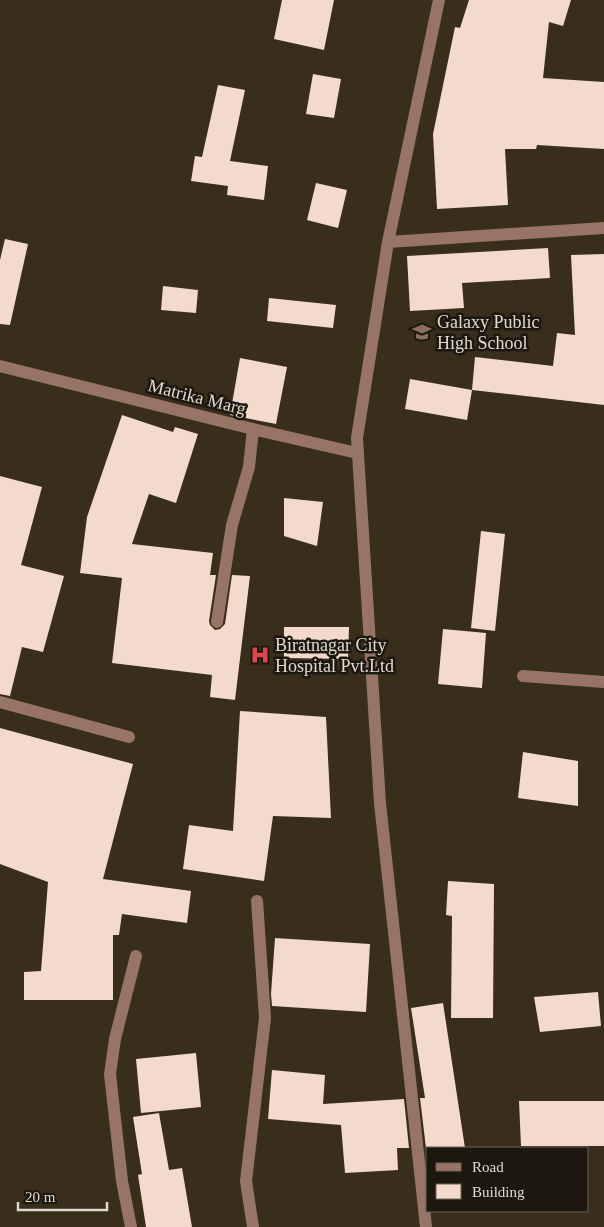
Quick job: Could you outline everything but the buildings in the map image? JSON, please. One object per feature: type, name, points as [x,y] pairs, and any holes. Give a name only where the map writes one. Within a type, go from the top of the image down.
[{"type":"street","points":[[426,1227],[380,802],[357,438],[388,242],[439,0]]},
{"type":"street","points":[[388,242],[604,228]]},
{"type":"street","name":"Matrika Marg","points":[[0,366],[253,429],[249,468],[232,525],[217,622]]},
{"type":"street","points":[[253,429],[357,453]]},
{"type":"street","points":[[523,676],[604,682]]},
{"type":"street","points":[[0,702],[129,737]]},
{"type":"street","points":[[253,1227],[246,1181],[265,1018],[257,901]]},
{"type":"street","points":[[131,1227],[122,1181],[110,1074],[115,1039],[136,956]]},
{"type":"place","name":"Galaxy Public High School","points":[[422,332]]},
{"type":"place","name":"Biratnagar City Hospital Pvt.Ltd","points":[[260,655]]}]
